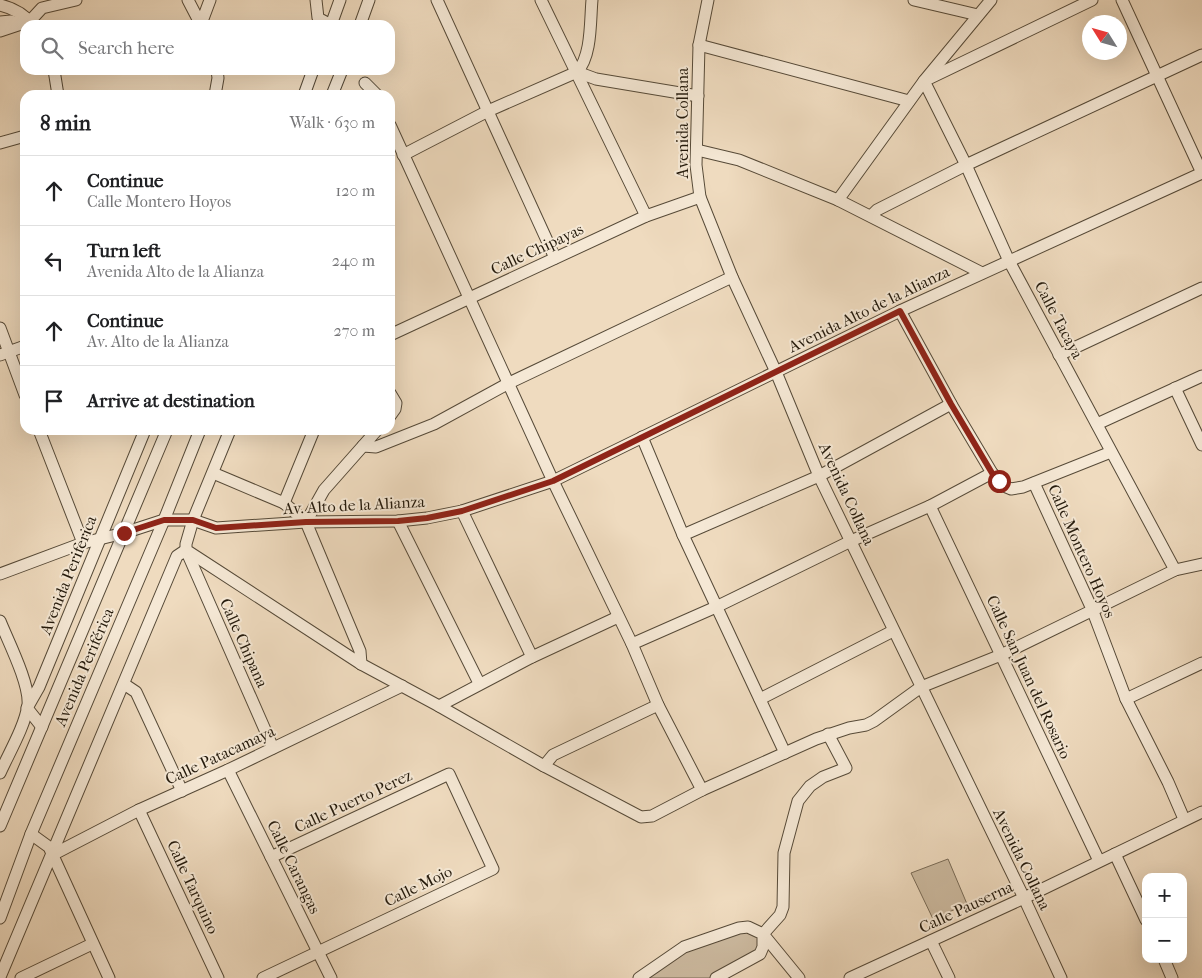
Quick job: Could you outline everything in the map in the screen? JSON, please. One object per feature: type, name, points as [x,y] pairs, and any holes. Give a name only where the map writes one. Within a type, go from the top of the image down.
[{"type":"street","points":[[31,20],[42,8],[76,0]]},
{"type":"street","points":[[188,0],[199,20]]},
{"type":"street","points":[[202,20],[210,0]]},
{"type":"street","points":[[316,0],[318,18],[321,20]]},
{"type":"street","points":[[332,20],[340,0]]},
{"type":"street","points":[[362,20],[369,0]]},
{"type":"street","points":[[437,0],[555,258]]},
{"type":"street","points":[[541,0],[646,216]]},
{"type":"street","points":[[403,155],[488,111],[576,72],[582,67],[588,46],[592,0]]},
{"type":"street","name":"Avenida Collana","points":[[708,0],[698,45],[696,165],[700,197],[732,277],[776,372],[819,476],[893,631],[922,686],[1061,978]]},
{"type":"street","points":[[914,0],[978,15]]},
{"type":"street","points":[[838,200],[924,81],[991,0]]},
{"type":"street","points":[[924,81],[1092,0]]},
{"type":"street","points":[[1122,0],[1202,173]]},
{"type":"street","points":[[0,4],[22,14],[26,20]]},
{"type":"street","points":[[0,22],[20,22]]},
{"type":"street","points":[[0,31],[20,25]]},
{"type":"street","points":[[698,45],[909,101]]},
{"type":"street","points":[[871,216],[877,210],[966,165],[1202,56]]},
{"type":"street","points":[[576,72],[596,79],[698,96]]},
{"type":"street","points":[[55,75],[57,90]]},
{"type":"street","points":[[216,90],[217,75]]},
{"type":"street","points":[[306,90],[311,75]]},
{"type":"street","points":[[334,90],[340,75]]},
{"type":"street","name":"Calle Tacaya","points":[[924,81],[966,165],[1009,261],[1175,570]]},
{"type":"street","points":[[365,83],[371,90]]},
{"type":"street","points":[[0,143],[20,137]]},
{"type":"street","points":[[395,137],[553,481],[632,644],[658,704],[702,790]]},
{"type":"street","points":[[697,150],[739,160],[838,200],[982,273]]},
{"type":"street","name":"Avenida Alto de la Alianza","points":[[553,481],[900,311],[1202,173]]},
{"type":"street","name":"Calle Chipayas","points":[[395,333],[646,216],[700,197]]},
{"type":"street","points":[[362,446],[376,447],[434,424],[509,383],[732,277]]},
{"type":"street","points":[[1059,355],[1202,288]]},
{"type":"street","name":"Calle Montero Hoyos","points":[[900,311],[951,404],[992,473],[999,481],[1012,489],[1023,488],[1034,483],[1092,609],[1126,699],[1168,782],[1184,819]]},
{"type":"street","points":[[0,328],[4,354],[20,385]]},
{"type":"street","points":[[4,354],[20,348]]},
{"type":"street","points":[[1097,424],[1202,376]]},
{"type":"street","points":[[1176,388],[1202,445]]},
{"type":"street","points":[[683,535],[819,476],[951,404]]},
{"type":"street","points":[[41,435],[83,543]]},
{"type":"street","name":"Avenida Periferica","points":[[0,773],[27,708],[39,687],[143,435]]},
{"type":"street","points":[[0,826],[165,435]]},
{"type":"street","name":"Avenida Periférica","points":[[0,918],[31,834],[198,435]]},
{"type":"street","points":[[186,550],[193,520],[228,435]]},
{"type":"street","points":[[284,503],[312,435]]},
{"type":"street","points":[[306,522],[324,490],[372,435]]},
{"type":"street","points":[[642,437],[683,535],[785,753]]},
{"type":"street","points":[[1034,483],[1111,452]]},
{"type":"street","points":[[213,473],[284,503],[306,522],[360,651],[361,664]]},
{"type":"street","points":[[632,644],[716,607],[851,541],[930,506],[992,473]]},
{"type":"street","name":"Av. Alto de la Alianza","points":[[0,574],[83,543],[124,533],[164,520],[193,520],[216,528],[306,522],[398,521],[427,518],[462,511],[553,481]]},
{"type":"street","name":"Calle San Juan del Rosario","points":[[930,506],[1099,861]]},
{"type":"street","points":[[462,511],[532,657]]},
{"type":"street","points":[[398,521],[479,683]]},
{"type":"street","points":[[186,550],[361,664],[544,766],[641,817],[652,816],[702,790],[828,734],[866,725],[922,686],[1001,655],[1175,570],[1202,564]]},
{"type":"street","points":[[0,978],[177,556],[186,550]]},
{"type":"street","name":"Calle Chipana","points":[[186,550],[273,748]]},
{"type":"street","points":[[439,706],[479,683],[618,617]]},
{"type":"street","points":[[0,621],[25,684],[27,708],[42,726]]},
{"type":"street","points":[[760,699],[893,631]]},
{"type":"street","points":[[1126,699],[1202,664]]},
{"type":"street","points":[[124,684],[136,692],[182,791]]},
{"type":"street","name":"Calle Patacamaya","points":[[52,855],[139,810],[228,770],[402,686]]},
{"type":"street","points":[[544,766],[553,755],[658,704]]},
{"type":"street","points":[[716,978],[760,954],[763,947],[763,934],[780,916],[783,907],[784,853],[798,801],[810,786],[823,777],[846,768],[828,734]]},
{"type":"street","name":"Calle Carangas","points":[[228,770],[331,978]]},
{"type":"street","name":"Calle Puerto Perez","points":[[271,856],[449,774]]},
{"type":"street","name":"Calle Mojo","points":[[263,978],[493,868],[449,774]]},
{"type":"street","name":"Calle Tarquino","points":[[139,810],[218,978]]},
{"type":"street","name":"Calle Pauserna","points":[[850,978],[1024,898],[1184,819],[1202,812]]},
{"type":"street","points":[[31,834],[49,846],[109,978]]},
{"type":"street","points":[[1115,854],[1145,918]]},
{"type":"street","points":[[638,978],[684,948],[739,928],[748,927],[763,934],[799,978]]},
{"type":"street","points":[[931,941],[948,978]]},
{"type":"street","points":[[20,978],[92,944]]},
{"type":"street","points":[[1166,963],[1172,978]]},
{"type":"shaded area","points":[[948,859],[967,904],[933,919],[911,873]]},
{"type":"shaded area","points":[[744,930],[757,934],[760,951],[713,978],[644,978],[673,957]]},
{"type":"route","points":[[124,533],[164,520],[193,520],[199,524],[216,528],[306,522],[398,521],[427,518],[462,511],[553,481],[900,311],[951,404],[992,473],[999,481]]}]
